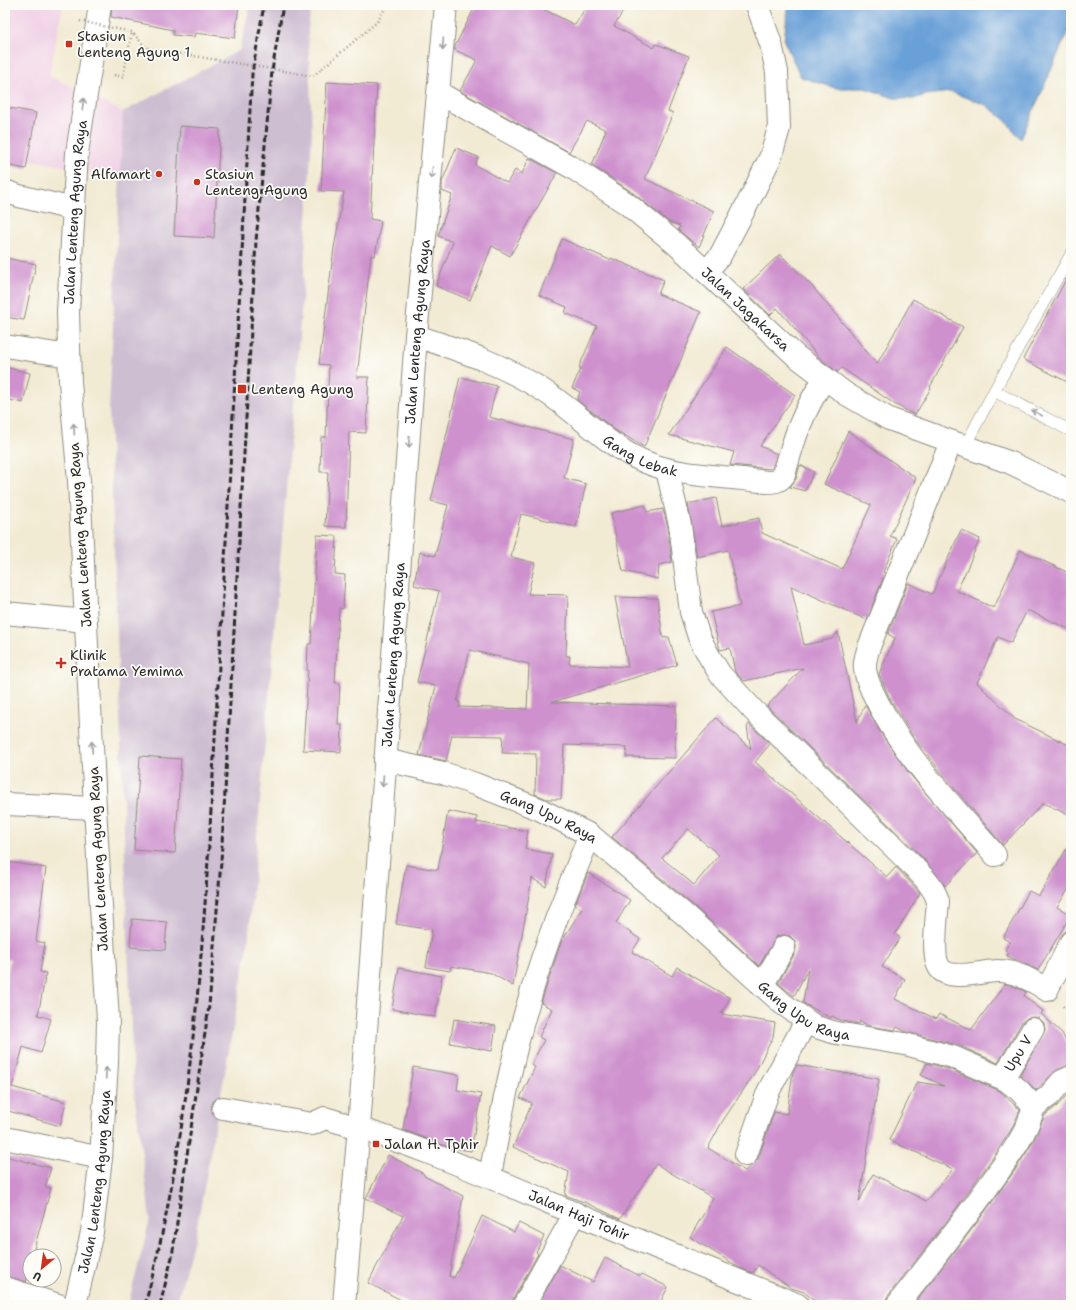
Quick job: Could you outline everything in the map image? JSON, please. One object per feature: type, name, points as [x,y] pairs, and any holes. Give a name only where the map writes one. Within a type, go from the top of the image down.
[{"type":"street","name":"Jalan Lenteng Agung Raya","points":[[75,1305],[92,1232],[100,1158],[108,1021],[95,808],[80,481],[74,440],[68,312],[77,152],[100,5]]},
{"type":"street","name":"Jalan Lenteng Agung Raya","points":[[344,1305],[359,1128],[416,336],[446,5]]},
{"type":"street","points":[[706,272],[720,256],[753,193],[771,156],[779,128],[777,72],[771,44],[757,5]]},
{"type":"street","name":"Jalan Jagakarsa","points":[[439,93],[573,168],[626,203],[706,272],[796,356],[846,394],[889,418],[1011,463],[1071,492]]},
{"type":"street","points":[[5,191],[19,196],[73,209]]},
{"type":"street","name":"Gang Lebak","points":[[416,336],[471,354],[500,366],[549,394],[627,453],[645,462],[667,470],[766,482],[775,482],[780,480],[784,475],[798,425],[809,403],[825,378]]},
{"type":"street","points":[[5,346],[69,356]]},
{"type":"street","points":[[958,444],[868,647],[865,662],[865,674],[886,718],[903,743],[929,777],[995,855]]},
{"type":"street","points":[[667,470],[680,525],[691,612],[699,637],[720,674],[754,711],[914,867],[929,884],[938,901],[936,954],[938,965],[942,971],[950,975],[959,975],[999,970],[1020,975],[1047,990],[1071,942]]},
{"type":"street","points":[[5,613],[86,621]]},
{"type":"street","name":"Gang Upu Raya","points":[[385,760],[443,773],[475,784],[539,809],[590,835],[685,915],[762,986],[806,1021],[824,1031],[888,1040],[946,1055],[1002,1078],[1019,1090],[1034,1107]]},
{"type":"street","points":[[5,804],[95,808]]},
{"type":"street","points":[[490,1176],[511,1071],[530,997],[553,929],[590,835]]},
{"type":"street","points":[[762,986],[784,947]]},
{"type":"street","points":[[746,1155],[768,1092],[806,1021]]},
{"type":"street","name":"Upu V","points":[[1002,1078],[1033,1029]]},
{"type":"street","points":[[897,1305],[966,1218],[1015,1149],[1030,1123],[1034,1107],[1049,1096],[1062,1081],[1071,1077]]},
{"type":"street","name":"Jalan Haji Tohir","points":[[223,1108],[312,1124],[325,1118],[359,1128],[490,1176],[575,1213],[798,1305]]},
{"type":"street","points":[[5,1138],[100,1158]]},
{"type":"street","points":[[524,1305],[575,1213]]},
{"type":"street","points":[[5,1288],[58,1305]]},
{"type":"lane","points":[[958,444],[994,390],[1071,254]]},
{"type":"lane","points":[[994,390],[1071,431]]},
{"type":"path","points":[[80,21],[132,32],[146,48],[313,76],[377,22],[387,5]]},
{"type":"path","points":[[123,77],[132,32]]},
{"type":"shaded area","points":[[5,5],[63,5],[49,76],[123,112],[120,177],[5,155]]},
{"type":"shaded area","points":[[250,5],[311,5],[308,30],[312,133],[303,288],[248,945],[196,1232],[176,1305],[128,1305],[150,1219],[133,1082],[109,411],[123,112],[240,50]]},
{"type":"water","points":[[788,5],[1071,5],[1071,24],[1021,139],[1005,120],[986,105],[951,92],[925,95],[914,99],[894,98],[865,88],[835,88],[801,77],[784,41]]},
{"type":"building","points":[[112,5],[239,5],[235,38],[195,33],[194,37],[173,35],[173,30],[111,17]]},
{"type":"building","points":[[476,5],[535,5],[575,25],[587,5],[627,5],[614,26],[654,48],[656,44],[689,56],[668,111],[673,113],[645,179],[714,211],[699,247],[678,230],[680,226],[669,222],[633,193],[592,165],[606,130],[587,121],[569,152],[460,91],[477,60],[455,50],[455,46]]},
{"type":"building","points":[[327,82],[377,85],[370,219],[381,221],[375,256],[371,255],[357,377],[369,377],[366,433],[349,432],[346,527],[325,526],[328,472],[320,472],[321,437],[326,437],[329,365],[319,364],[334,248],[344,192],[321,191]]},
{"type":"building","points":[[5,107],[36,113],[26,169],[5,165]]},
{"type":"building","name":"Stasiun Lenteng Agung","points":[[180,126],[220,129],[214,238],[174,236]]},
{"type":"building","points":[[456,148],[478,157],[475,165],[507,183],[515,170],[522,174],[529,158],[557,173],[510,256],[492,246],[470,300],[436,286],[453,242],[438,236],[452,195],[442,191],[442,182]]},
{"type":"building","points":[[562,239],[610,260],[611,258],[664,280],[658,294],[701,312],[644,447],[614,429],[577,400],[580,392],[572,388],[581,368],[579,367],[597,326],[565,313],[567,307],[539,295]]},
{"type":"building","points":[[780,254],[811,285],[877,364],[913,299],[963,327],[915,415],[896,405],[842,368],[837,372],[820,358],[777,308],[770,315],[743,289]]},
{"type":"building","points":[[5,258],[36,264],[24,320],[5,317]]},
{"type":"building","points":[[1071,270],[1071,384],[1023,359]]},
{"type":"building","points":[[727,347],[795,395],[760,446],[777,454],[772,469],[730,465],[734,452],[669,435]]},
{"type":"building","points":[[5,367],[30,373],[23,403],[5,399]]},
{"type":"building","points":[[460,377],[497,386],[489,417],[574,439],[564,478],[586,484],[576,527],[521,514],[511,557],[535,563],[528,594],[568,595],[566,656],[570,656],[569,664],[628,667],[615,597],[657,598],[663,638],[669,637],[677,665],[552,702],[676,706],[675,758],[626,757],[627,747],[564,745],[561,799],[547,799],[535,794],[536,754],[502,753],[503,736],[452,735],[446,761],[419,755],[436,686],[417,682],[439,591],[414,585],[420,552],[435,556],[448,505],[431,501]],"holes":[[[470,650],[529,664],[527,709],[459,707],[460,702],[457,702]]]},
{"type":"building","points":[[848,431],[916,478],[890,536],[897,539],[883,572],[885,573],[867,620],[791,586],[804,645],[832,639],[838,632],[857,722],[865,705],[880,732],[908,772],[977,853],[945,886],[923,858],[767,706],[803,668],[744,681],[735,672],[730,648],[720,650],[711,612],[740,606],[728,550],[697,557],[688,504],[716,498],[722,526],[759,518],[762,533],[842,569],[871,505],[824,484]]},
{"type":"building","points":[[800,465],[814,472],[805,491],[790,487],[796,479]]},
{"type":"building","points":[[645,505],[647,512],[663,509],[668,527],[672,562],[659,565],[658,579],[623,571],[611,513]]},
{"type":"building","points":[[961,530],[980,539],[957,591],[994,608],[1020,550],[1071,574],[1071,630],[1027,610],[1011,643],[998,637],[977,683],[1015,719],[1071,746],[1071,816],[1043,803],[1003,845],[943,775],[914,738],[890,699],[879,674],[895,638],[888,634],[908,583],[932,594]]},
{"type":"building","points":[[317,535],[337,536],[335,574],[345,575],[343,609],[339,608],[335,683],[340,683],[338,725],[342,725],[341,752],[303,750],[308,670],[308,644],[311,644]]},
{"type":"building","points":[[716,718],[751,749],[747,727],[749,724],[770,744],[755,762],[887,877],[896,867],[920,893],[895,934],[900,938],[882,967],[905,979],[895,999],[936,1019],[939,1014],[971,1030],[1005,984],[1014,986],[1026,992],[1024,996],[1043,1011],[1041,1014],[1062,1033],[1071,1051],[1071,1065],[1057,1070],[1036,1090],[1020,1075],[1045,1030],[1044,1023],[1039,1018],[1034,1017],[1027,1018],[1022,1022],[998,1063],[958,1045],[906,1032],[897,1027],[895,1030],[869,1026],[860,1021],[859,1024],[842,1021],[832,1016],[831,1018],[803,1003],[808,969],[794,996],[778,983],[795,953],[795,941],[790,936],[777,936],[759,966],[693,905],[612,837]],"holes":[[[688,829],[719,855],[694,885],[662,858]]]},
{"type":"building","points":[[140,756],[181,759],[175,853],[134,850]]},
{"type":"building","points":[[448,811],[477,817],[476,822],[528,831],[525,849],[552,854],[546,887],[532,878],[513,986],[491,973],[451,966],[450,971],[426,967],[432,930],[396,924],[406,865],[438,870]]},
{"type":"building","points":[[1071,841],[1071,885],[1057,907],[1071,915],[1038,970],[1007,956],[1009,952],[1005,950],[1010,942],[1003,938],[1029,891],[1039,896]]},
{"type":"building","points":[[7,862],[46,868],[36,941],[45,943],[40,972],[46,973],[38,1015],[51,1019],[41,1053],[23,1047],[12,1087],[66,1102],[60,1126],[5,1110],[5,987],[10,959],[5,958],[5,878]]},
{"type":"building","points":[[588,873],[630,900],[616,923],[640,939],[632,952],[672,976],[677,967],[730,998],[721,1014],[775,1023],[773,1037],[754,1074],[722,1122],[708,1148],[745,1171],[758,1159],[774,1112],[787,1114],[793,1072],[797,1065],[879,1079],[859,1202],[873,1174],[926,1201],[953,1169],[889,1140],[917,1082],[944,1086],[921,1075],[927,1063],[949,1069],[1000,1091],[1020,1110],[1011,1130],[994,1156],[947,1221],[887,1297],[885,1305],[820,1305],[804,1292],[791,1288],[758,1265],[753,1273],[740,1268],[690,1237],[713,1198],[656,1164],[620,1219],[589,1204],[565,1195],[569,1172],[513,1147],[532,1103],[520,1098],[535,1067],[531,1065],[544,1040],[539,1037],[552,1009],[541,1003],[561,942],[582,909],[575,905]]},
{"type":"building","points":[[132,919],[167,922],[165,950],[130,947]]},
{"type":"building","points":[[399,968],[442,976],[435,1017],[392,1009]]},
{"type":"building","points":[[454,1019],[496,1026],[492,1051],[450,1043]]},
{"type":"building","points":[[413,1067],[459,1075],[457,1090],[481,1094],[471,1151],[449,1147],[403,1130]]},
{"type":"building","points":[[1071,1091],[1071,1305],[913,1305],[979,1220],[1015,1170],[1033,1142],[1045,1115],[1057,1106]]},
{"type":"building","points":[[388,1155],[463,1196],[449,1276],[454,1278],[482,1216],[514,1232],[519,1223],[544,1236],[536,1252],[538,1254],[513,1299],[512,1305],[411,1305],[368,1283],[403,1216],[366,1198]]},
{"type":"building","points":[[5,1156],[51,1168],[45,1187],[51,1188],[34,1248],[22,1248],[22,1281],[5,1276]]},
{"type":"building","points":[[605,1258],[640,1276],[642,1274],[668,1287],[659,1305],[538,1305],[560,1265],[593,1282]]},
{"type":"railway","points":[[145,1305],[163,1231],[177,1156],[188,1081],[203,929],[252,74],[264,5]]},
{"type":"railway","points":[[160,1305],[172,1257],[209,1006],[221,862],[256,241],[272,71],[283,5]]},
{"type":"place","name":"Stasiun Lenteng Agung 1","points":[[69,44]]},
{"type":"place","name":"Alfamart","points":[[159,174]]},
{"type":"place","name":"Stasiun Lenteng Agung","points":[[197,182]]},
{"type":"place","name":"Lenteng Agung","points":[[242,389]]},
{"type":"place","name":"Klinik Pratama Yemima","points":[[61,663]]},
{"type":"place","name":"Jalan H. Tphir","points":[[376,1144]]}]
